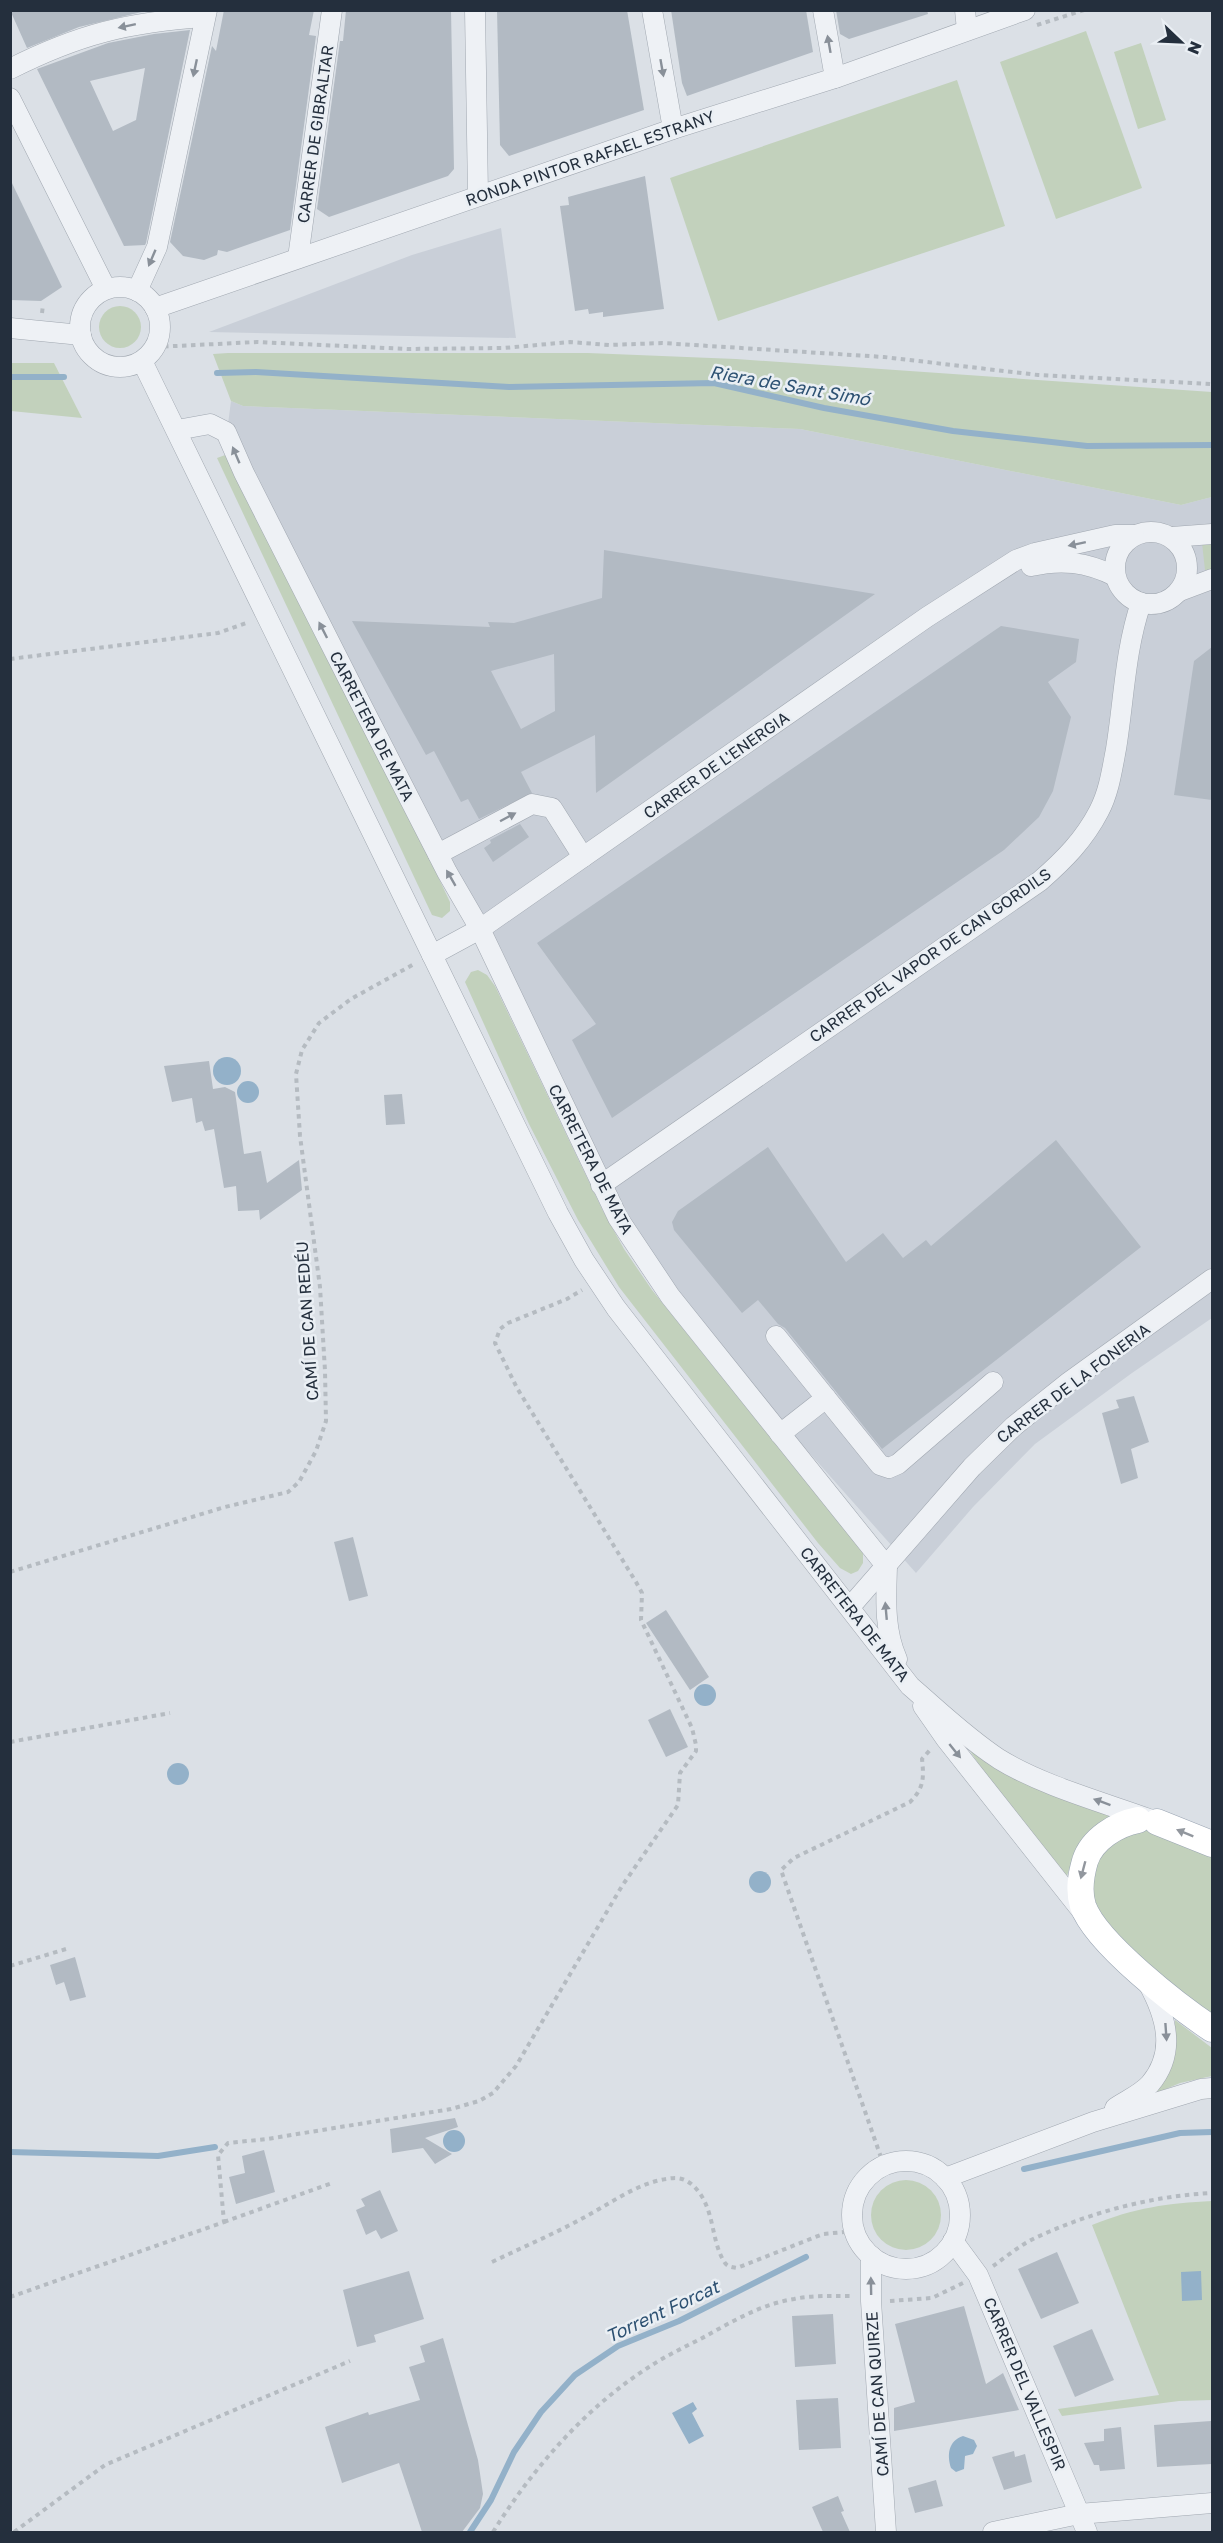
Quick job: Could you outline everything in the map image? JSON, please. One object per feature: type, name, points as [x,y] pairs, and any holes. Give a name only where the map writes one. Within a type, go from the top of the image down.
[{"type":"main road","points":[[1212,1844],[1147,1821],[1126,1822],[1103,1836],[1087,1855],[1080,1879],[1083,1906],[1092,1924],[1146,1978],[1212,2030]]},
{"type":"street","name":"CARRER DE GIBRALTAR","points":[[298,258],[332,10]]},
{"type":"street","points":[[475,10],[478,195]]},
{"type":"street","points":[[652,10],[673,129]]},
{"type":"street","points":[[823,10],[835,78]]},
{"type":"street","points":[[965,10],[967,30]]},
{"type":"street","name":"RONDA PINTOR RAFAEL ESTRANY","points":[[155,308],[673,129],[835,78],[1025,10]]},
{"type":"street","points":[[10,69],[48,50],[100,32],[152,21],[206,14],[157,247],[137,291]]},
{"type":"street","points":[[10,98],[106,289]]},
{"type":"street","points":[[122,287],[137,291],[155,308],[159,322],[159,335],[148,354],[117,367],[109,366],[91,355],[81,335],[82,316],[86,306],[106,289],[122,287]]},
{"type":"street","points":[[10,328],[81,335]]},
{"type":"street","name":"CARRETERA DE MATA","points":[[148,354],[177,430],[558,1213],[616,1308],[910,1686]]},
{"type":"street","name":"CARRETERA DE MATA","points":[[177,430],[210,424],[226,432],[249,484],[438,854],[480,929],[618,1218],[670,1296],[886,1567],[885,1605],[890,1643],[910,1686]]},
{"type":"street","points":[[1212,534],[1172,537],[1156,531],[1145,531],[1134,535],[1121,546],[1115,560],[1115,576],[1122,591],[1141,603],[1154,605],[1167,601],[1180,591],[1212,579]]},
{"type":"street","name":"CARRER DE L'ENERGIA","points":[[432,955],[480,929],[927,617],[1016,560],[1035,553],[1115,535],[1134,535]]},
{"type":"street","points":[[1172,537],[1184,550],[1188,562],[1187,578],[1180,591]]},
{"type":"street","name":"CARRER DE L'ENERGIA","points":[[998,571],[1047,562],[1077,562],[1115,576]]},
{"type":"street","name":"CARRER DEL VAPOR DE CAN GORDILS","points":[[601,1185],[1040,881],[1077,847],[1100,810],[1108,790],[1132,637],[1141,603]]},
{"type":"street","points":[[438,854],[532,804],[552,808],[583,857]]},
{"type":"street","name":"CARRER DE LA FONERIA","points":[[850,1607],[979,1460],[1014,1426],[1069,1382],[1212,1279]]},
{"type":"street","points":[[776,1336],[880,1465],[889,1468],[898,1464],[993,1382]]},
{"type":"street","points":[[780,1434],[826,1398]]},
{"type":"street","points":[[910,1686],[946,1739],[1092,1924]]},
{"type":"street","points":[[910,1686],[958,1728],[1001,1760],[1147,1821]]},
{"type":"street","points":[[1093,2122],[1150,2083],[1166,2052],[1168,2036],[1165,2019],[1146,1978]]},
{"type":"street","points":[[945,2178],[1093,2122],[1201,2089],[1212,2088]]},
{"type":"street","points":[[911,2161],[930,2166],[945,2178],[955,2192],[959,2208],[958,2225],[953,2241],[940,2256],[924,2266],[906,2269],[887,2266],[871,2256],[859,2241],[852,2223],[853,2203],[860,2185],[874,2171],[884,2166],[911,2161]]},
{"type":"street","name":"CARRER DEL VALLESPIR","points":[[953,2241],[978,2275],[1087,2532]]},
{"type":"street","name":"CAMÍ DE CAN QUIRZE","points":[[871,2256],[871,2301],[886,2532]]},
{"type":"street","points":[[993,2532],[1079,2514],[1212,2503]]},
{"type":"path","points":[[148,354],[257,342],[408,350],[504,348],[570,342],[609,345],[662,343],[874,356],[1038,375],[1212,384]]},
{"type":"path","points":[[10,659],[218,633],[266,615]]},
{"type":"path","name":"CAMÍ DE CAN REDÉU","points":[[10,1572],[225,1507],[288,1492],[299,1482],[316,1451],[326,1421],[326,1371],[320,1287],[296,1100],[296,1074],[302,1050],[319,1023],[351,999],[432,955]]},
{"type":"path","points":[[225,2222],[218,2155],[228,2143],[267,2139],[451,2109],[479,2101],[493,2093],[516,2066],[622,1886],[678,1805],[681,1773],[696,1745],[692,1728],[641,1620],[642,1593],[607,1531],[517,1388],[495,1343],[500,1329],[508,1323],[567,1299],[598,1280]]},
{"type":"path","points":[[10,1743],[170,1713]]},
{"type":"path","points":[[884,2166],[781,1870],[794,1858],[910,1802],[919,1793],[923,1783],[922,1759],[924,1754],[946,1739]]},
{"type":"path","points":[[10,1966],[66,1950]]},
{"type":"path","points":[[492,2262],[585,2217],[629,2192],[677,2178],[692,2183],[700,2194],[709,2211],[720,2253],[730,2267],[737,2268],[823,2234],[855,2231]]},
{"type":"path","points":[[10,2297],[332,2183]]},
{"type":"path","points":[[493,2532],[506,2511],[577,2425],[613,2393],[650,2367],[744,2315],[792,2299],[822,2296],[856,2296],[871,2301],[932,2298],[978,2275],[1034,2239],[1102,2212],[1176,2195],[1212,2193]]},
{"type":"path","points":[[14,2532],[105,2465],[351,2361]]},
{"type":"shaded area","points":[[501,228],[516,338],[209,332],[412,255]]},
{"type":"shaded area","points":[[231,401],[243,406],[800,429],[1181,505],[1212,497],[1212,1318],[1035,1444],[973,1507],[916,1573],[670,1296],[618,1218],[227,432]]},
{"type":"green space","points":[[1086,31],[1142,188],[1056,219],[1000,62]]},
{"type":"green space","points":[[1141,43],[1166,120],[1138,129],[1114,52]]},
{"type":"green space","points":[[957,80],[1005,226],[718,321],[670,178]]},
{"type":"green space","points":[[120,306],[128,307],[135,312],[140,319],[140,335],[135,342],[128,347],[120,348],[112,347],[105,342],[100,335],[99,327],[100,319],[105,312],[112,307]]},
{"type":"green space","points":[[588,353],[736,359],[1212,392],[1212,497],[1181,505],[800,429],[243,406],[231,401],[213,354]]},
{"type":"green space","points":[[11,363],[54,363],[82,418],[11,411]]},
{"type":"green space","points":[[228,454],[377,748],[450,902],[450,911],[442,918],[432,915],[217,458]]},
{"type":"green space","points":[[1202,543],[1212,543],[1212,570],[1205,570]]},
{"type":"green space","points":[[478,970],[487,975],[495,986],[603,1211],[624,1249],[652,1290],[863,1553],[863,1563],[858,1571],[851,1574],[840,1568],[818,1543],[619,1287],[578,1220],[529,1124],[465,982],[471,972]]},
{"type":"green space","points":[[970,1751],[999,1769],[1111,1816],[1093,1829],[1082,1841],[1067,1876],[990,1781]]},
{"type":"green space","points":[[1154,1830],[1212,1852],[1212,2020],[1142,1962],[1102,1920],[1092,1901],[1095,1863],[1107,1847],[1136,1831]]},
{"type":"green space","points":[[1175,2020],[1212,2048],[1212,2076],[1180,2083],[1152,2095],[1175,2045]]},
{"type":"green space","points":[[906,2180],[919,2183],[931,2190],[938,2202],[941,2215],[938,2228],[931,2240],[919,2247],[906,2250],[893,2247],[881,2240],[874,2228],[871,2215],[874,2202],[881,2190],[893,2183]]},
{"type":"green space","points":[[1212,2201],[1212,2400],[1179,2401],[1062,2416],[1058,2409],[1159,2395],[1092,2225],[1151,2207]]},
{"type":"water","points":[[227,1057],[237,1061],[241,1071],[237,1081],[227,1085],[217,1081],[213,1071],[217,1061]]},
{"type":"water","points":[[248,1081],[256,1084],[259,1092],[256,1100],[248,1103],[240,1100],[237,1092],[240,1084]]},
{"type":"water","points":[[705,1684],[713,1687],[716,1695],[713,1703],[705,1706],[697,1703],[694,1695],[697,1687]]},
{"type":"water","points":[[178,1763],[186,1766],[189,1774],[186,1782],[178,1785],[170,1782],[167,1774],[170,1766]]},
{"type":"water","points":[[760,1871],[768,1874],[771,1882],[768,1890],[760,1893],[752,1890],[749,1882],[752,1874]]},
{"type":"water","points":[[454,2130],[462,2133],[465,2141],[462,2149],[454,2152],[446,2149],[443,2141],[446,2133]]},
{"type":"water","points":[[1201,2271],[1202,2300],[1182,2301],[1181,2272]]},
{"type":"water","points":[[693,2402],[697,2409],[692,2413],[704,2436],[689,2444],[672,2413]]},
{"type":"water","points":[[963,2436],[974,2440],[977,2446],[973,2454],[965,2456],[964,2469],[956,2472],[951,2468],[950,2449],[954,2441]]},
{"type":"building","points":[[10,10],[150,10],[79,27],[27,48]]},
{"type":"building","points":[[224,10],[314,10],[309,35],[316,36],[290,230],[227,252],[218,250],[217,255],[204,260],[183,256],[170,242],[212,46],[216,51]]},
{"type":"building","points":[[346,10],[451,10],[454,169],[448,176],[329,217],[317,209]]},
{"type":"building","points":[[497,10],[627,10],[644,110],[509,156],[500,145]]},
{"type":"building","points":[[671,10],[806,10],[813,52],[687,96],[682,83]]},
{"type":"building","points":[[836,10],[927,10],[928,14],[849,39],[840,34]]},
{"type":"building","points":[[190,30],[146,243],[145,245],[124,246],[37,69],[108,43]],"holes":[[[145,68],[136,120],[113,131],[90,81]]]},
{"type":"building","points":[[645,176],[664,309],[603,317],[603,312],[589,314],[588,309],[575,311],[560,206],[569,205],[568,197]]},
{"type":"building","points":[[10,179],[62,287],[41,301],[10,300]]},
{"type":"building","points":[[604,550],[875,594],[596,793],[595,735],[521,772],[532,793],[479,819],[468,799],[461,802],[434,751],[426,755],[352,621],[490,627],[488,622],[514,623],[602,598]],"holes":[[[554,654],[555,711],[521,729],[491,671]]]},
{"type":"building","points":[[1001,626],[1079,639],[1076,662],[1048,682],[1071,717],[1053,791],[1039,817],[1004,850],[612,1118],[572,1040],[596,1024],[537,943]]},
{"type":"building","points":[[1212,647],[1212,800],[1174,795],[1194,661]]},
{"type":"building","points":[[520,824],[529,837],[493,862],[484,848],[491,843],[490,840]]},
{"type":"building","points":[[209,1061],[213,1089],[225,1087],[235,1092],[244,1154],[261,1151],[267,1183],[299,1160],[302,1190],[260,1220],[259,1210],[238,1211],[236,1186],[224,1188],[214,1129],[205,1131],[202,1121],[196,1123],[192,1098],[172,1102],[164,1066]]},
{"type":"building","points":[[402,1094],[405,1124],[386,1125],[384,1095]]},
{"type":"building","points":[[1056,1140],[1141,1247],[882,1449],[785,1328],[778,1324],[758,1300],[742,1313],[674,1230],[672,1222],[678,1211],[768,1147],[846,1262],[883,1233],[903,1258],[926,1240],[931,1246]]},
{"type":"building","points":[[1134,1396],[1149,1442],[1131,1449],[1138,1478],[1121,1484],[1102,1413],[1119,1408],[1116,1400]]},
{"type":"building","points":[[353,1537],[368,1596],[349,1601],[334,1542]]},
{"type":"building","points":[[666,1610],[709,1677],[690,1690],[646,1623]]},
{"type":"building","points":[[670,1709],[688,1747],[666,1757],[648,1720]]},
{"type":"building","points":[[75,1957],[86,1997],[70,2001],[64,1982],[56,1985],[50,1965]]},
{"type":"building","points":[[455,2118],[458,2127],[425,2138],[452,2154],[435,2164],[423,2148],[392,2153],[390,2129]]},
{"type":"building","points":[[264,2150],[275,2192],[236,2204],[229,2177],[245,2173],[242,2156]]},
{"type":"building","points":[[380,2190],[398,2231],[381,2239],[376,2230],[366,2235],[356,2210],[365,2206],[361,2199]]},
{"type":"building","points":[[1057,2252],[1079,2303],[1041,2319],[1018,2269]]},
{"type":"building","points":[[409,2271],[424,2319],[374,2335],[376,2342],[357,2347],[343,2290]]},
{"type":"building","points":[[964,2306],[986,2384],[1003,2373],[1019,2410],[894,2431],[894,2408],[915,2402],[895,2324]]},
{"type":"building","points":[[833,2314],[836,2364],[795,2367],[792,2316]]},
{"type":"building","points":[[1092,2329],[1114,2380],[1075,2397],[1053,2346]]},
{"type":"building","points":[[443,2338],[478,2460],[483,2494],[480,2508],[462,2532],[422,2532],[399,2463],[342,2483],[325,2427],[368,2412],[369,2415],[420,2400],[409,2367],[425,2362],[420,2346]]},
{"type":"building","points":[[838,2398],[841,2448],[799,2450],[796,2400]]},
{"type":"building","points":[[1211,2421],[1212,2464],[1157,2467],[1154,2425]]},
{"type":"building","points":[[1121,2427],[1125,2469],[1100,2471],[1099,2465],[1094,2465],[1084,2443],[1104,2441],[1104,2429]]},
{"type":"building","points":[[1014,2451],[1015,2457],[1025,2454],[1032,2482],[1004,2490],[992,2457]]},
{"type":"building","points":[[936,2480],[943,2506],[915,2513],[908,2488]]},
{"type":"building","points":[[838,2496],[844,2511],[841,2512],[850,2532],[823,2532],[812,2507]]},
{"type":"waterway","name":"Riera de Sant Simó","points":[[217,373],[256,372],[509,387],[714,383],[824,408],[953,431],[1087,446],[1212,445]]},
{"type":"waterway","name":"Riera de Sant Simó","points":[[10,377],[64,377]]},
{"type":"waterway","points":[[1024,2169],[1180,2133],[1212,2132]]},
{"type":"waterway","points":[[10,2152],[158,2156],[215,2147]]},
{"type":"waterway","name":"Torrent Forcat","points":[[470,2532],[491,2500],[514,2452],[541,2412],[575,2375],[618,2346],[679,2321],[806,2257]]}]
